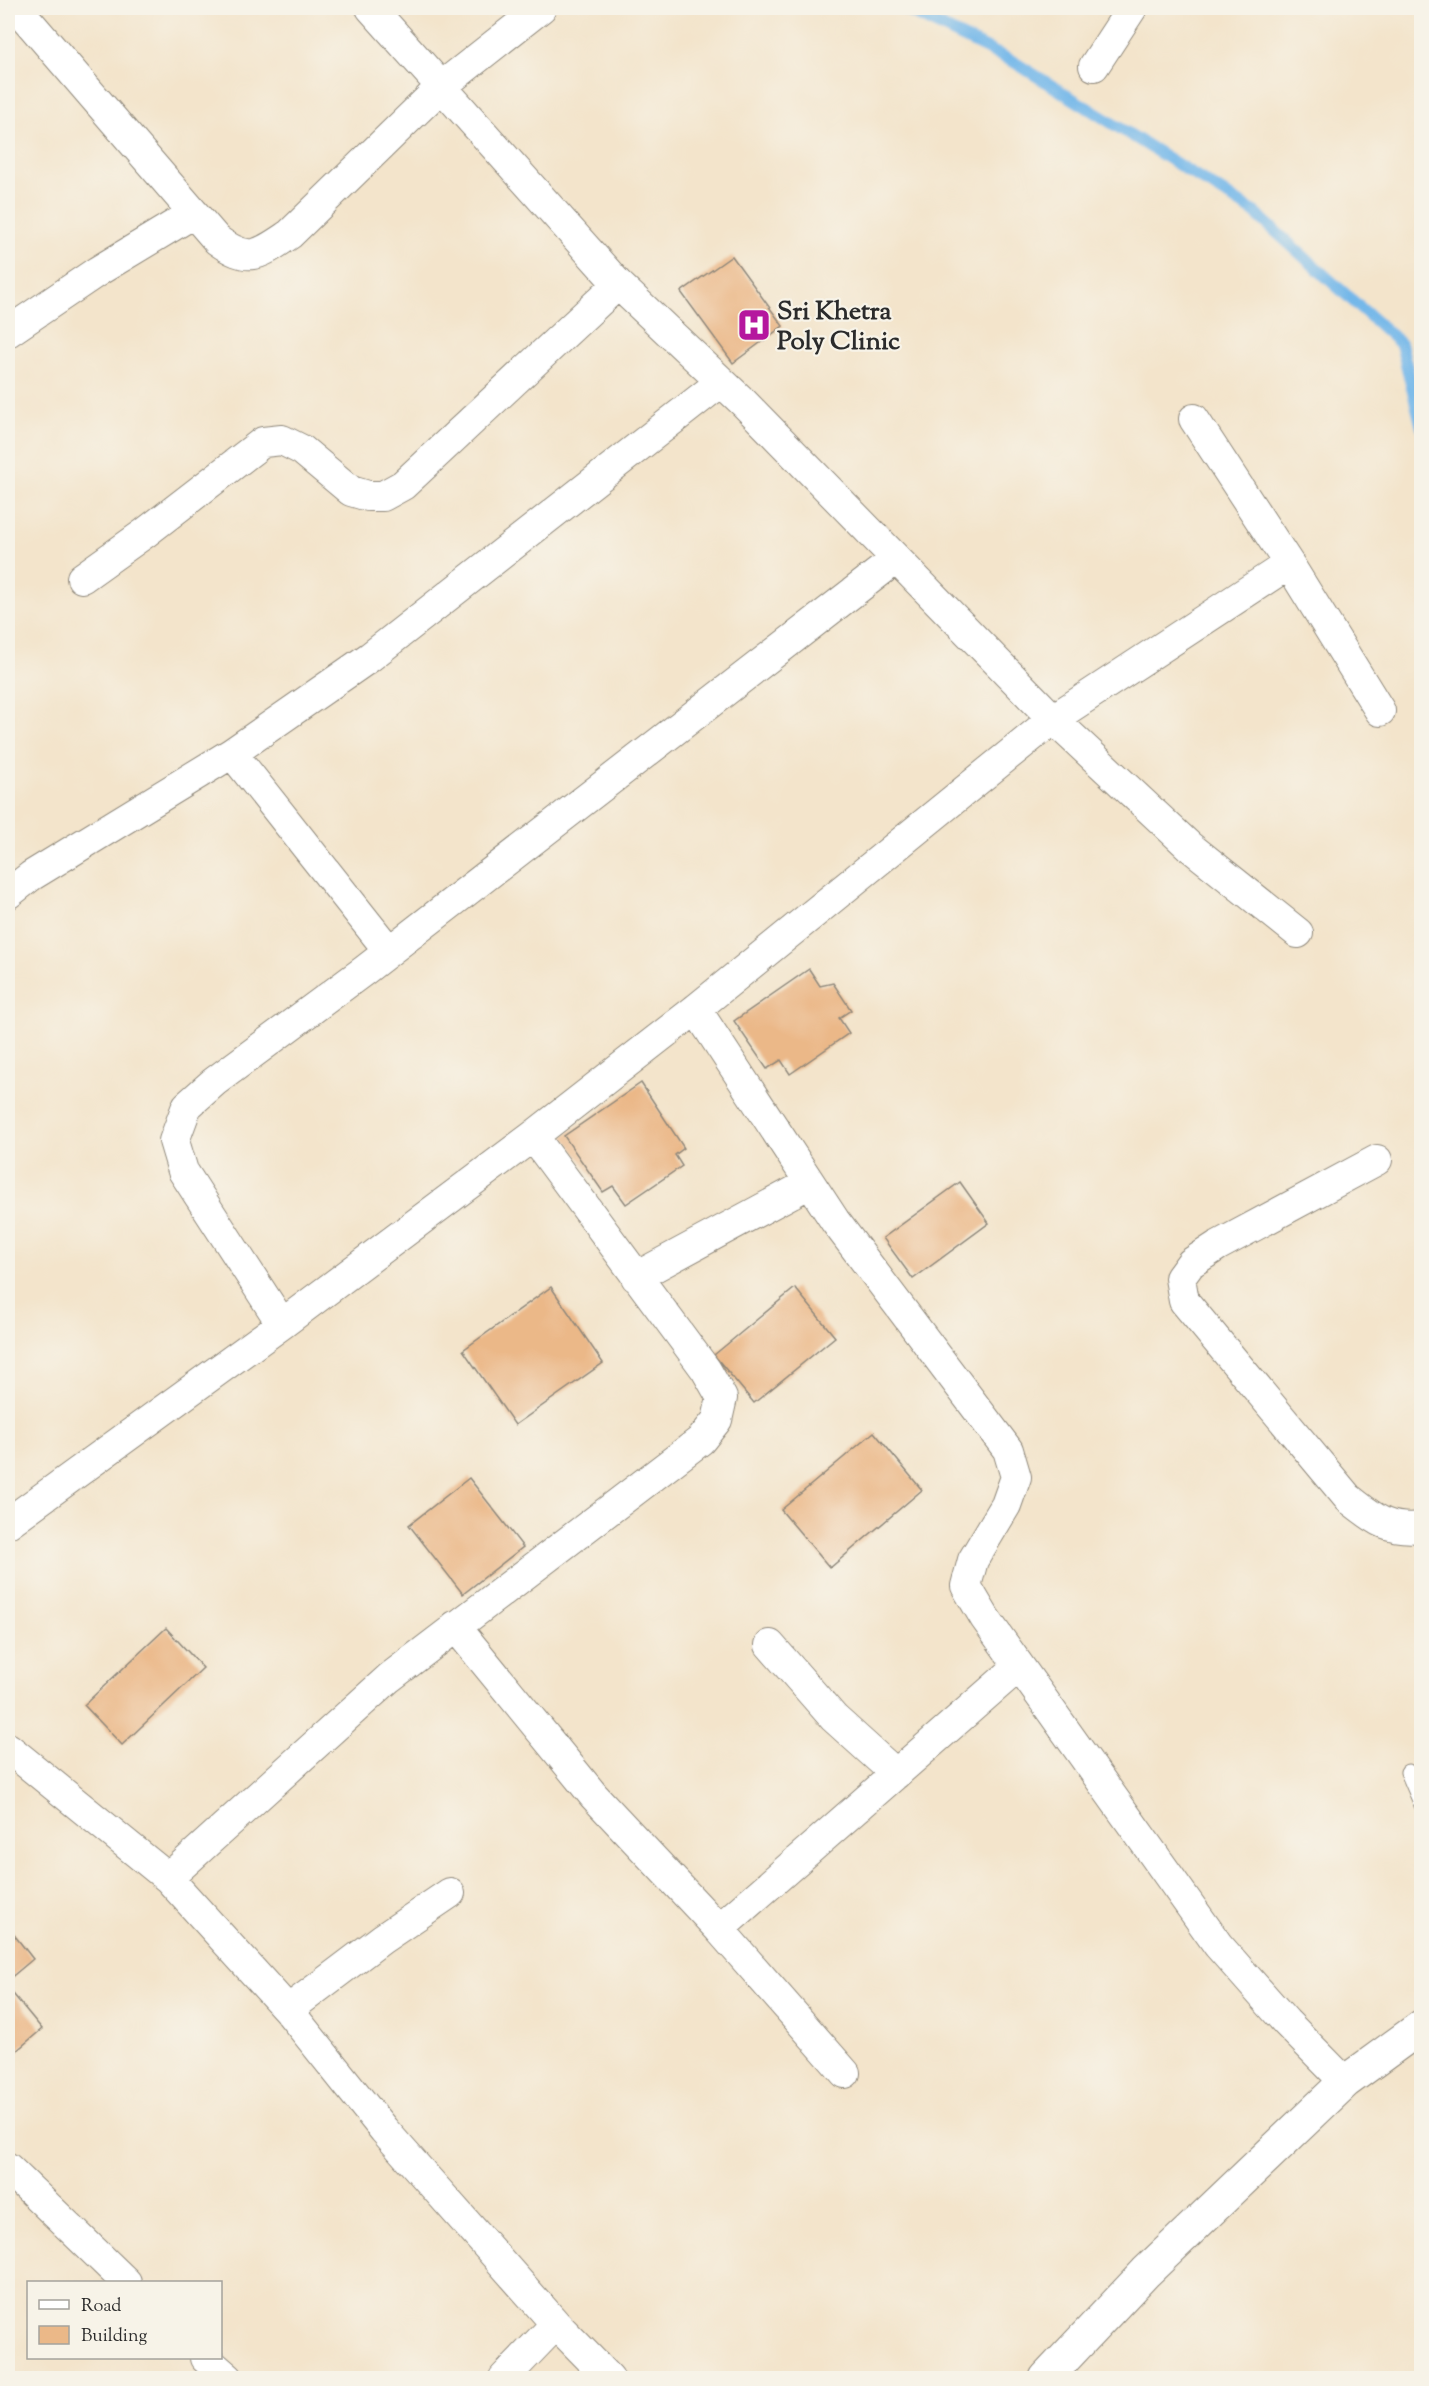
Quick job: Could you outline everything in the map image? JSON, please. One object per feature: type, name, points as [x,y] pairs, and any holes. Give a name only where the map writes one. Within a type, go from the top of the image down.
[{"type":"street","points":[[17,8],[217,240],[235,253],[252,255],[291,234],[442,86],[541,8]]},
{"type":"street","points":[[370,8],[618,284],[744,403],[1053,719],[1189,846],[1298,933]]},
{"type":"street","points":[[1094,66],[1132,8]]},
{"type":"street","points":[[8,332],[98,271],[194,213]]},
{"type":"street","points":[[82,578],[145,533],[263,442],[282,440],[302,450],[351,491],[383,496],[403,485],[618,284]]},
{"type":"street","points":[[8,894],[31,876],[232,753],[370,657],[721,382]]},
{"type":"street","points":[[1194,419],[1289,564],[1380,711]]},
{"type":"street","points":[[282,1324],[183,1171],[174,1141],[187,1106],[214,1082],[390,951],[896,559]]},
{"type":"street","points":[[8,1523],[282,1324],[533,1136],[696,1009],[1053,719],[1289,564]]},
{"type":"street","points":[[232,753],[390,951]]},
{"type":"street","points":[[696,1009],[836,1221],[1008,1450],[1016,1478],[1006,1504],[973,1560],[966,1586],[985,1618],[1218,1945],[1286,2022],[1345,2082]]},
{"type":"street","points":[[168,1878],[389,1678],[454,1626],[701,1440],[717,1420],[722,1398],[706,1370],[533,1136]]},
{"type":"street","points":[[1377,1160],[1218,1246],[1191,1263],[1180,1278],[1184,1301],[1348,1498],[1378,1521],[1402,1529],[1422,1527]]},
{"type":"street","points":[[636,1277],[810,1183]]},
{"type":"street","points":[[454,1626],[594,1796],[719,1929],[845,2073]]},
{"type":"street","points":[[770,1644],[834,1718],[896,1774]]},
{"type":"street","points":[[719,1929],[1019,1666]]},
{"type":"street","points":[[8,1748],[168,1878],[288,2010],[384,2130],[556,2324],[609,2379]]},
{"type":"street","points":[[288,2010],[382,1939],[450,1893]]},
{"type":"street","points":[[1046,2379],[1146,2272],[1345,2082],[1422,2026]]},
{"type":"street","points":[[8,2168],[124,2281]]},
{"type":"street","points":[[504,2379],[556,2324]]},
{"type":"street","points":[[206,2359],[228,2379]]},
{"type":"lane","points":[[1408,1772],[1422,1805]]},
{"type":"building","points":[[732,256],[783,326],[733,363],[681,292]]},
{"type":"building","points":[[809,969],[820,986],[833,983],[851,1010],[839,1018],[849,1033],[790,1074],[781,1060],[767,1069],[734,1021]]},
{"type":"building","points":[[641,1083],[684,1148],[675,1155],[682,1166],[626,1204],[613,1186],[603,1192],[564,1136]]},
{"type":"building","points":[[960,1182],[989,1223],[913,1279],[883,1238]]},
{"type":"building","points":[[551,1287],[603,1363],[515,1425],[463,1350]]},
{"type":"building","points":[[795,1288],[835,1337],[754,1403],[714,1355]]},
{"type":"building","points":[[874,1432],[922,1490],[830,1568],[781,1510]]},
{"type":"building","points":[[469,1478],[523,1547],[463,1594],[409,1525]]},
{"type":"building","points":[[166,1628],[203,1668],[122,1745],[84,1705]]},
{"type":"building","points":[[8,1927],[33,1959],[8,1980]]},
{"type":"building","points":[[8,1990],[42,2029],[8,2058]]},
{"type":"waterway","points":[[903,8],[1014,62],[1254,212],[1401,344],[1422,427]]},
{"type":"place","name":"Sri Khetra Poly Clinic","points":[[754,325]]}]
